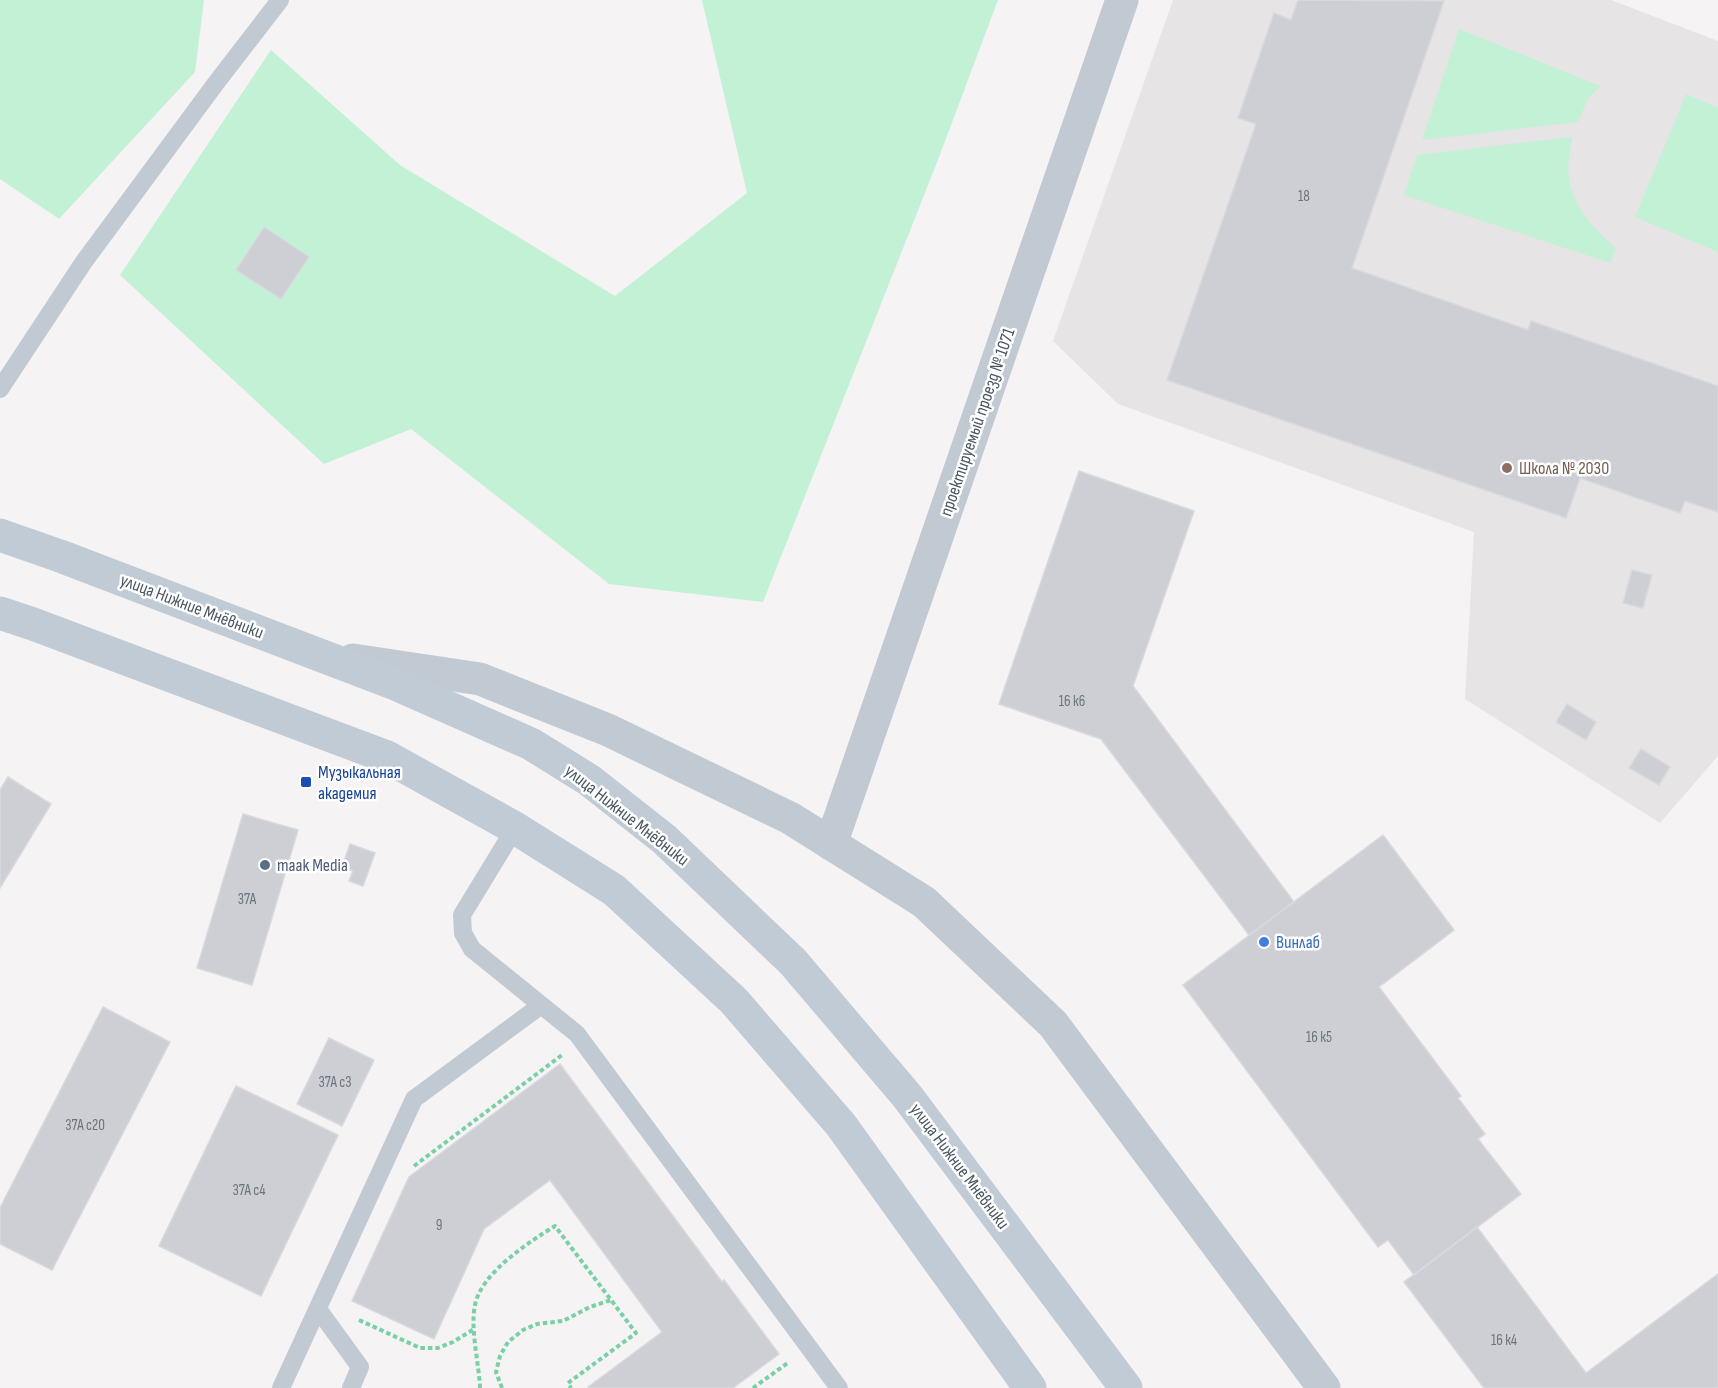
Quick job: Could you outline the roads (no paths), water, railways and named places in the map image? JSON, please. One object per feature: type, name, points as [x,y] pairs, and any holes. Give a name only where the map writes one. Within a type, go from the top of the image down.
[{"type":"main road","name":"улица Нижние Мнёвники","points":[[0,535],[393,683],[531,744],[589,780],[664,839],[793,962],[908,1096],[1126,1388]]},
{"type":"main road","points":[[0,613],[387,757],[515,828],[614,890],[734,1001],[841,1125],[1030,1388]]},
{"type":"street","name":"проектируемый проезд № 1071","points":[[831,844],[1122,0]]},
{"type":"street","points":[[322,656],[480,679],[608,730],[790,818],[924,902],[1053,1024],[1324,1388]]},
{"type":"lane","points":[[0,389],[83,264],[280,0]]},
{"type":"lane","points":[[515,828],[462,915],[463,933],[472,949],[582,1040],[830,1385]]},
{"type":"lane","points":[[281,1388],[414,1099],[540,1006]]},
{"type":"lane","points":[[318,1309],[360,1367],[351,1388]]},
{"type":"place","name":"Школа № 2030","points":[[1507,468]]},
{"type":"place","name":"Музыкальная академия","points":[[306,782]]},
{"type":"place","name":"maak Media","points":[[265,865]]},
{"type":"place","name":"Винлаб","points":[[1264,942]]}]
